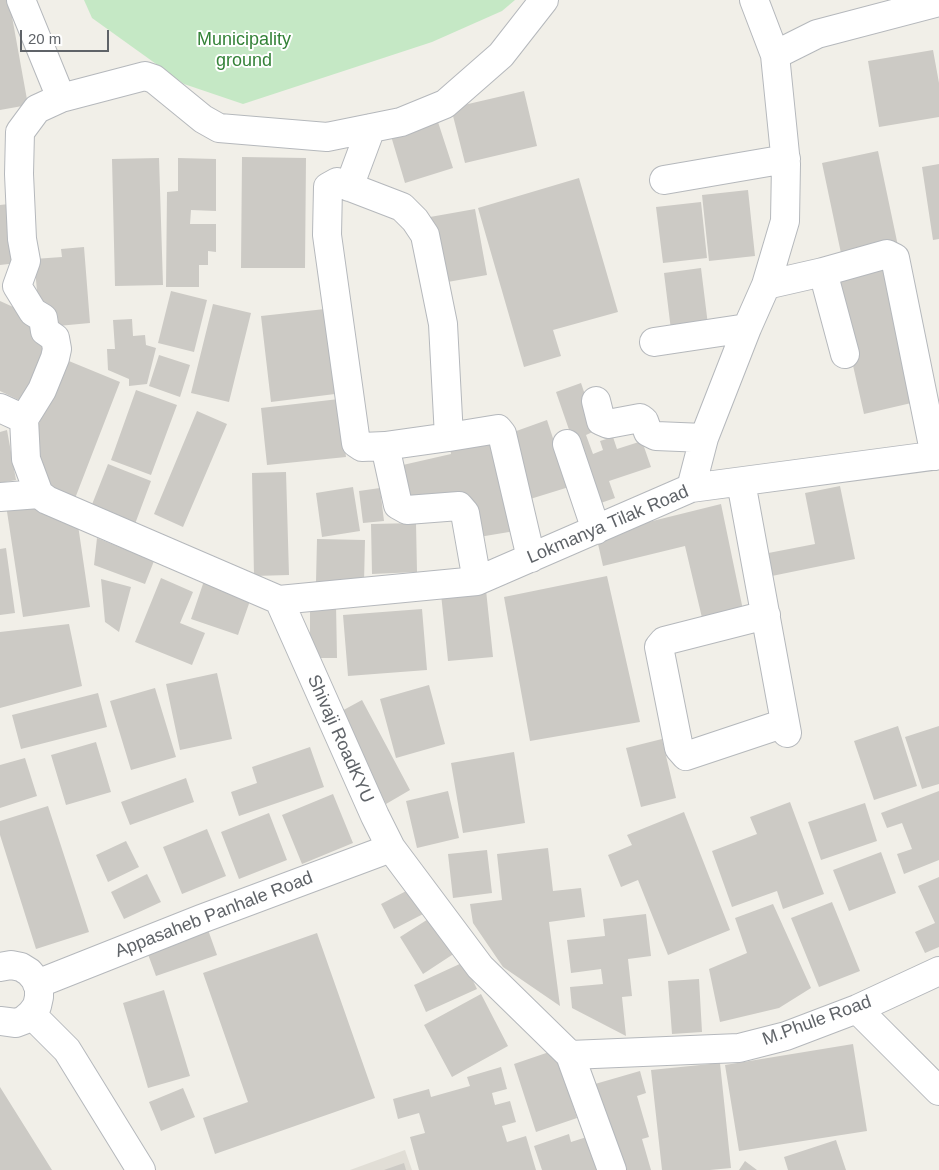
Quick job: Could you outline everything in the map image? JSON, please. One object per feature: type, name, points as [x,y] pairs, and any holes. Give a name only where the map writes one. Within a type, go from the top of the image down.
[{"type":"street","points":[[21,0],[61,98]]},
{"type":"street","points":[[279,600],[47,500],[39,494],[12,414],[42,390],[57,349],[55,338],[44,330],[43,318],[33,312],[17,286],[26,261],[22,230],[19,174],[20,132],[37,109],[61,98],[145,76],[154,79],[203,119],[219,128],[327,136],[401,122],[445,104],[501,54],[544,0]]},
{"type":"street","points":[[691,488],[704,438],[766,285],[785,221],[786,159],[775,54],[754,0]]},
{"type":"street","points":[[775,54],[818,34],[939,2]]},
{"type":"street","points":[[349,187],[371,128]]},
{"type":"street","points":[[664,180],[786,159]]},
{"type":"street","points":[[449,437],[443,324],[425,235],[415,220],[402,207],[337,182],[328,187],[327,235],[356,443],[362,447],[385,446],[449,437],[498,429],[502,434],[531,558]]},
{"type":"street","points":[[766,285],[823,272],[887,254],[895,258],[937,455]]},
{"type":"street","points":[[823,272],[845,354]]},
{"type":"street","points":[[654,342],[747,328]]},
{"type":"street","points":[[596,401],[601,421],[608,424],[640,418],[644,421],[648,432],[656,436],[704,438]]},
{"type":"street","points":[[567,444],[596,530]]},
{"type":"street","points":[[385,446],[398,505],[407,510],[458,506],[465,513],[477,581]]},
{"type":"street","name":"Lokmanya Tilak Road","points":[[279,600],[477,581],[691,488],[937,455]]},
{"type":"street","points":[[741,482],[766,614],[786,728],[686,756],[679,748],[659,648],[664,641],[766,614]]},
{"type":"street","points":[[0,497],[39,494]]},
{"type":"street","name":"Shivaji RoadKYU","points":[[279,600],[374,816],[391,848],[480,967],[570,1055],[612,1170]]},
{"type":"street","name":"Appasaheb Panhale Road","points":[[37,984],[201,919],[391,848]]},
{"type":"street","points":[[0,967],[11,965],[21,967],[29,972],[35,979],[39,997],[37,1006],[24,1020],[16,1023],[0,1021]]},
{"type":"street","name":"M.Phule Road","points":[[570,1055],[739,1048],[786,1036],[857,1009],[939,971]]},
{"type":"street","points":[[857,1009],[939,1091]]},
{"type":"street","points":[[31,1014],[66,1050],[140,1170]]},
{"type":"shaded area","points":[[405,1150],[412,1170],[350,1170]]},
{"type":"green space","name":"Municipality ground","points":[[84,0],[515,0],[502,11],[432,42],[243,104],[184,84],[92,18]]},
{"type":"building","points":[[0,0],[9,0],[28,105],[0,110]]},
{"type":"building","points":[[933,50],[939,83],[939,117],[879,127],[868,61]]},
{"type":"building","points":[[524,91],[537,146],[465,163],[451,108]]},
{"type":"building","points":[[438,122],[453,168],[405,183],[391,136]]},
{"type":"building","points":[[878,151],[898,246],[842,258],[822,163]]},
{"type":"building","points":[[242,157],[306,158],[305,268],[241,268]]},
{"type":"building","points":[[159,158],[163,285],[115,286],[112,159]]},
{"type":"building","points":[[178,158],[216,159],[216,211],[191,210],[190,224],[216,224],[216,252],[208,251],[208,265],[199,265],[199,287],[166,287],[167,192],[178,191]]},
{"type":"building","points":[[939,164],[939,239],[933,240],[922,167]]},
{"type":"building","points":[[579,178],[618,312],[553,330],[561,356],[524,367],[478,208]]},
{"type":"building","points":[[748,190],[755,256],[709,261],[702,195]]},
{"type":"building","points":[[701,202],[707,258],[663,263],[656,207]]},
{"type":"building","points":[[9,204],[17,263],[0,265],[0,205]]},
{"type":"building","points":[[475,209],[487,275],[442,283],[430,217]]},
{"type":"building","points":[[84,247],[90,323],[47,327],[39,312],[34,259],[62,257],[61,249]]},
{"type":"building","points":[[888,260],[920,401],[864,414],[832,273]]},
{"type":"building","points":[[701,268],[708,325],[671,330],[664,273]]},
{"type":"building","points":[[171,291],[207,300],[194,352],[158,343]]},
{"type":"building","points":[[0,301],[42,320],[52,343],[25,403],[0,391]]},
{"type":"building","points":[[213,304],[251,313],[229,402],[191,393]]},
{"type":"building","points":[[325,309],[335,394],[271,402],[261,316]]},
{"type":"building","points":[[132,319],[133,336],[145,335],[146,345],[156,348],[147,384],[129,386],[129,379],[108,370],[107,349],[115,349],[113,320]]},
{"type":"building","points":[[159,355],[190,365],[180,397],[149,386]]},
{"type":"building","points":[[64,359],[120,382],[74,501],[47,491],[32,465],[40,443],[33,439]]},
{"type":"building","points":[[581,383],[597,430],[586,435],[593,454],[603,450],[600,441],[613,437],[617,449],[642,441],[651,467],[609,481],[615,498],[595,505],[556,392]]},
{"type":"building","points":[[136,390],[177,405],[151,475],[111,460]]},
{"type":"building","points":[[339,399],[346,457],[267,465],[261,408]]},
{"type":"building","points":[[197,411],[227,424],[183,527],[154,514]]},
{"type":"building","points":[[547,420],[569,487],[527,500],[508,434]]},
{"type":"building","points":[[7,430],[16,480],[0,483],[0,432]]},
{"type":"building","points":[[489,433],[515,531],[479,537],[469,498],[409,503],[394,467],[451,454],[450,445]]},
{"type":"building","points":[[108,464],[151,481],[135,524],[91,507]]},
{"type":"building","points":[[286,472],[289,575],[254,576],[252,473]]},
{"type":"building","points":[[840,486],[855,559],[762,578],[758,555],[815,544],[805,493]]},
{"type":"building","points":[[353,487],[360,531],[322,537],[316,493]]},
{"type":"building","points":[[380,488],[384,521],[363,523],[359,491]]},
{"type":"building","points":[[38,500],[39,512],[78,525],[90,607],[23,617],[6,505]]},
{"type":"building","points":[[721,504],[743,610],[703,622],[685,546],[603,566],[596,535]]},
{"type":"building","points":[[416,523],[417,572],[372,574],[371,524]]},
{"type":"building","points":[[97,538],[154,561],[145,584],[94,565]]},
{"type":"building","points":[[317,539],[365,540],[364,583],[316,582]]},
{"type":"building","points":[[6,548],[15,613],[0,615],[0,549]]},
{"type":"building","points":[[607,576],[640,722],[530,741],[504,597]]},
{"type":"building","points":[[161,578],[193,592],[180,623],[205,633],[192,665],[135,642]]},
{"type":"building","points":[[101,579],[131,587],[119,632],[105,622]]},
{"type":"building","points":[[204,581],[251,598],[238,635],[191,619]]},
{"type":"building","points":[[486,590],[493,657],[448,661],[441,594]]},
{"type":"building","points":[[336,604],[337,658],[310,658],[310,605]]},
{"type":"building","points":[[422,609],[427,670],[348,676],[343,615]]},
{"type":"building","points":[[69,624],[82,686],[0,708],[0,632]]},
{"type":"building","points":[[217,673],[232,739],[180,750],[166,684]]},
{"type":"building","points":[[429,685],[445,744],[396,758],[380,699]]},
{"type":"building","points":[[155,688],[176,757],[131,770],[110,701]]},
{"type":"building","points":[[98,693],[107,727],[21,749],[12,715]]},
{"type":"building","points":[[362,700],[410,790],[386,804],[338,713]]},
{"type":"building","points":[[898,726],[917,786],[874,800],[854,741]]},
{"type":"building","points":[[939,726],[939,784],[922,789],[905,737]]},
{"type":"building","points":[[662,739],[676,798],[641,807],[626,748]]},
{"type":"building","points":[[96,742],[111,792],[66,805],[51,755]]},
{"type":"building","points":[[310,747],[324,787],[239,816],[231,792],[257,783],[252,767]]},
{"type":"building","points":[[514,752],[525,823],[463,833],[451,763]]},
{"type":"building","points":[[25,758],[37,796],[0,808],[0,765]]},
{"type":"building","points":[[186,778],[194,802],[130,825],[121,802]]},
{"type":"building","points":[[448,791],[459,838],[417,848],[406,801]]},
{"type":"building","points":[[939,791],[939,860],[904,874],[897,854],[912,849],[902,823],[887,828],[881,813]]},
{"type":"building","points":[[333,794],[353,843],[302,864],[282,815]]},
{"type":"building","points":[[790,802],[824,894],[783,909],[777,891],[732,907],[712,851],[757,834],[750,817]]},
{"type":"building","points":[[865,803],[877,841],[821,860],[808,822]]},
{"type":"building","points":[[48,806],[89,932],[36,949],[0,835],[0,821]]},
{"type":"building","points":[[684,812],[730,930],[668,955],[638,880],[621,887],[608,855],[632,845],[627,835]]},
{"type":"building","points":[[269,813],[287,860],[239,879],[221,832]]},
{"type":"building","points":[[207,829],[226,876],[182,894],[163,847]]},
{"type":"building","points":[[126,841],[139,867],[108,882],[96,855]]},
{"type":"building","points":[[548,848],[553,891],[581,888],[585,917],[549,922],[560,1006],[503,967],[473,923],[470,904],[502,900],[497,854]]},
{"type":"building","points":[[487,850],[492,893],[453,898],[448,854]]},
{"type":"building","points":[[881,852],[896,893],[849,911],[833,870]]},
{"type":"building","points":[[147,874],[161,902],[124,919],[111,892]]},
{"type":"building","points":[[939,877],[939,947],[925,953],[915,932],[935,923],[918,886]]},
{"type":"building","points":[[416,886],[429,911],[394,929],[381,904]]},
{"type":"building","points":[[832,902],[860,971],[819,987],[791,918]]},
{"type":"building","points":[[773,904],[811,988],[779,1008],[720,1022],[709,969],[747,953],[735,918]]},
{"type":"building","points":[[646,914],[651,956],[628,959],[632,996],[622,997],[626,1036],[572,1008],[570,987],[603,984],[601,969],[571,973],[567,940],[605,936],[603,919]]},
{"type":"building","points":[[433,916],[455,953],[423,974],[400,937]]},
{"type":"building","points":[[207,927],[217,955],[156,976],[146,949]]},
{"type":"building","points":[[317,933],[375,1098],[215,1154],[203,1118],[248,1102],[203,973]]},
{"type":"building","points":[[464,962],[477,989],[426,1012],[414,985]]},
{"type":"building","points":[[699,979],[702,1032],[672,1034],[668,981]]},
{"type":"building","points":[[164,990],[190,1076],[148,1088],[123,1003]]},
{"type":"building","points":[[481,994],[508,1046],[452,1077],[424,1025]]},
{"type":"building","points":[[853,1044],[867,1131],[739,1151],[725,1065]]},
{"type":"building","points":[[555,1050],[577,1118],[536,1132],[514,1064]]},
{"type":"building","points":[[720,1063],[731,1168],[662,1170],[651,1070]]},
{"type":"building","points":[[501,1067],[507,1089],[492,1093],[495,1105],[510,1101],[516,1122],[502,1126],[507,1142],[526,1136],[536,1170],[419,1170],[410,1137],[425,1133],[419,1113],[398,1119],[393,1099],[429,1089],[431,1097],[470,1086],[467,1077]]},
{"type":"building","points":[[640,1071],[646,1093],[637,1096],[649,1137],[642,1139],[651,1170],[620,1170],[595,1084]]},
{"type":"building","points":[[0,1087],[52,1170],[0,1170]]},
{"type":"building","points":[[183,1088],[195,1117],[161,1131],[149,1102]]},
{"type":"building","points":[[569,1134],[571,1142],[593,1135],[604,1170],[542,1170],[534,1146]]},
{"type":"building","points":[[836,1140],[846,1170],[788,1170],[784,1157]]},
{"type":"building","points":[[745,1161],[757,1170],[739,1170]]},
{"type":"building","points":[[404,1163],[406,1170],[384,1170]]}]
